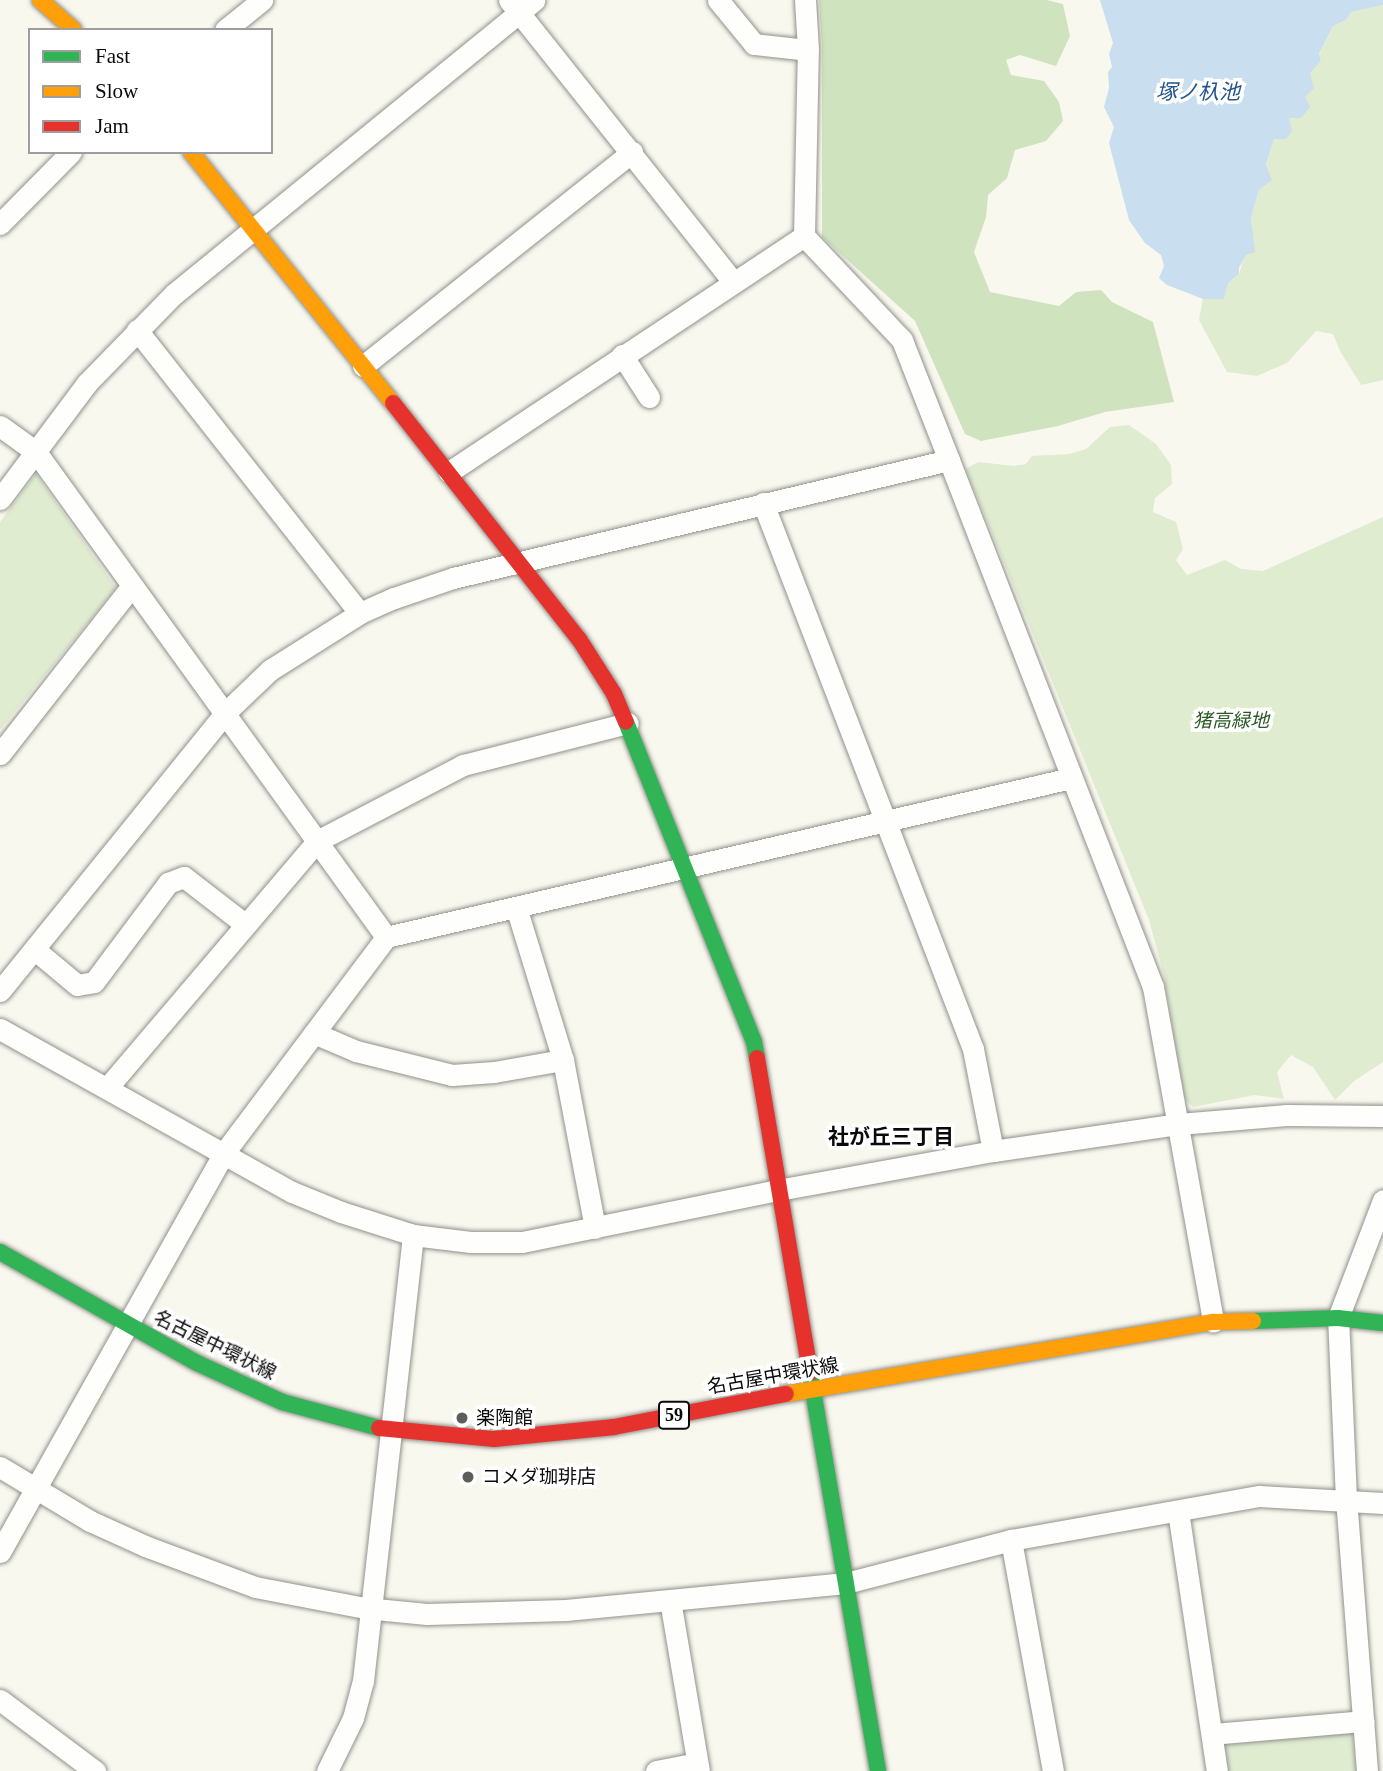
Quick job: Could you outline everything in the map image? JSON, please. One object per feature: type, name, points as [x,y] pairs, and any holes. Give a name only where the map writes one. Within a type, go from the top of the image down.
[{"type":"street","points":[[40,0],[72,28]]},
{"type":"street","points":[[227,28],[261,0]]},
{"type":"street","points":[[718,0],[754,44],[808,50]]},
{"type":"street","points":[[805,0],[808,50],[804,236],[902,340],[1153,987],[1213,1322]]},
{"type":"street","points":[[0,499],[87,383],[136,330],[253,227],[521,4],[733,282]]},
{"type":"street","points":[[363,366],[632,152]]},
{"type":"street","points":[[0,224],[69,154]]},
{"type":"street","points":[[193,154],[522,563],[579,639],[628,723],[754,1042],[878,1771]]},
{"type":"street","points":[[449,472],[804,236]]},
{"type":"street","points":[[136,330],[360,613]]},
{"type":"street","points":[[622,355],[649,397]]},
{"type":"street","points":[[0,426],[36,452],[386,937]]},
{"type":"street","points":[[0,991],[225,713],[270,670],[360,613],[453,578],[948,460]]},
{"type":"street","points":[[763,503],[973,1049],[993,1152]]},
{"type":"street","points":[[0,754],[131,587]]},
{"type":"street","points":[[107,1088],[317,841],[463,765],[628,723]]},
{"type":"street","points":[[0,1552],[125,1324],[224,1153],[386,937],[1071,778]]},
{"type":"street","points":[[34,948],[77,985],[94,982],[168,883],[184,877],[246,925]]},
{"type":"street","points":[[516,906],[564,1060],[596,1228]]},
{"type":"street","points":[[0,1029],[292,1192],[341,1212],[413,1235],[471,1242],[522,1242],[778,1190],[993,1152],[1179,1124],[1287,1115],[1383,1116]]},
{"type":"street","points":[[314,1034],[356,1051],[452,1075],[494,1072],[564,1060]]},
{"type":"street","points":[[1367,1771],[1346,1499],[1338,1318],[1383,1200]]},
{"type":"street","points":[[327,1771],[353,1718],[363,1681],[369,1608],[393,1432],[413,1235]]},
{"type":"street","name":"名古屋中環状線","points":[[0,1252],[197,1363],[282,1402],[393,1432],[495,1439],[614,1427],[814,1389],[1213,1322],[1338,1318],[1383,1322]]},
{"type":"street","points":[[0,1467],[90,1521],[206,1570],[255,1587],[369,1608],[458,1614],[566,1610],[846,1583],[1011,1540],[1259,1496],[1383,1503]]},
{"type":"street","points":[[1178,1511],[1217,1771]]},
{"type":"street","points":[[1011,1540],[1053,1771]]},
{"type":"street","points":[[656,1771],[698,1767],[670,1600]]},
{"type":"street","points":[[0,1700],[95,1771]]},
{"type":"street","points":[[1212,1734],[1363,1721]]},
{"type":"green space","points":[[819,0],[1047,0],[1063,4],[1070,36],[1056,66],[1020,55],[1006,60],[1011,75],[1044,81],[1059,102],[1063,121],[1046,141],[1015,150],[1007,178],[988,195],[986,217],[974,252],[990,292],[1059,306],[1076,292],[1101,290],[1112,302],[1153,322],[1174,402],[1105,412],[1058,426],[981,441],[965,434],[915,321],[822,237],[822,48]]},
{"type":"green space","points":[[1383,5],[1383,380],[1361,385],[1333,334],[1316,331],[1287,363],[1257,376],[1227,372],[1199,320],[1203,299],[1224,299],[1228,283],[1239,274],[1252,232],[1251,218],[1274,139],[1286,139],[1289,118],[1305,97],[1310,73],[1321,61],[1319,55],[1333,26],[1346,20],[1351,12]]},
{"type":"green space","name":"猪高緑地","points":[[1129,425],[1156,444],[1171,465],[1172,484],[1155,498],[1153,512],[1176,522],[1183,549],[1176,560],[1187,575],[1225,560],[1241,569],[1263,571],[1383,517],[1383,1062],[1354,1081],[1335,1100],[1313,1067],[1291,1055],[1277,1072],[1284,1099],[1255,1095],[1193,1107],[1184,1098],[1164,976],[1149,920],[966,469],[978,462],[1014,466],[1026,464],[1032,456],[1069,454],[1086,449],[1110,427]]},
{"type":"green space","points":[[36,474],[116,588],[0,730],[0,522]]},
{"type":"green space","points":[[1352,1733],[1356,1771],[1229,1771],[1225,1744]]},
{"type":"water","name":"塚ノ杁池","points":[[1100,0],[1383,0],[1383,5],[1351,12],[1346,20],[1333,26],[1319,54],[1321,61],[1310,73],[1314,88],[1305,97],[1310,107],[1301,118],[1289,118],[1292,131],[1286,139],[1274,139],[1266,165],[1272,180],[1259,190],[1251,218],[1255,252],[1246,255],[1239,274],[1228,283],[1224,299],[1203,299],[1167,285],[1159,278],[1164,266],[1161,255],[1145,243],[1129,220],[1109,143],[1114,127],[1104,107],[1109,88],[1108,72],[1112,67],[1109,54],[1113,43]]},
{"type":"traffic: fast","points":[[626,722],[754,1042],[757,1058]]},
{"type":"traffic: fast","points":[[0,1252],[197,1363],[282,1402],[379,1428]]},
{"type":"traffic: fast","points":[[1253,1321],[1338,1318],[1383,1323]]},
{"type":"traffic: fast","points":[[810,1373],[878,1771]]},
{"type":"traffic: slow","points":[[40,0],[72,28]]},
{"type":"traffic: slow","points":[[193,154],[393,403]]},
{"type":"traffic: slow","points":[[786,1394],[1213,1322],[1253,1321]]},
{"type":"traffic: jam","points":[[393,403],[579,639],[614,694],[626,722]]},
{"type":"traffic: jam","points":[[757,1058],[810,1373]]},
{"type":"traffic: jam","points":[[379,1428],[494,1439],[614,1427],[786,1394]]},
{"type":"place","name":"楽陶館","points":[[462,1418]]},
{"type":"place","name":"コメダ珈琲店","points":[[468,1477]]},
{"type":"district","name":"社が丘三丁目","points":[[891,1137]]}]
